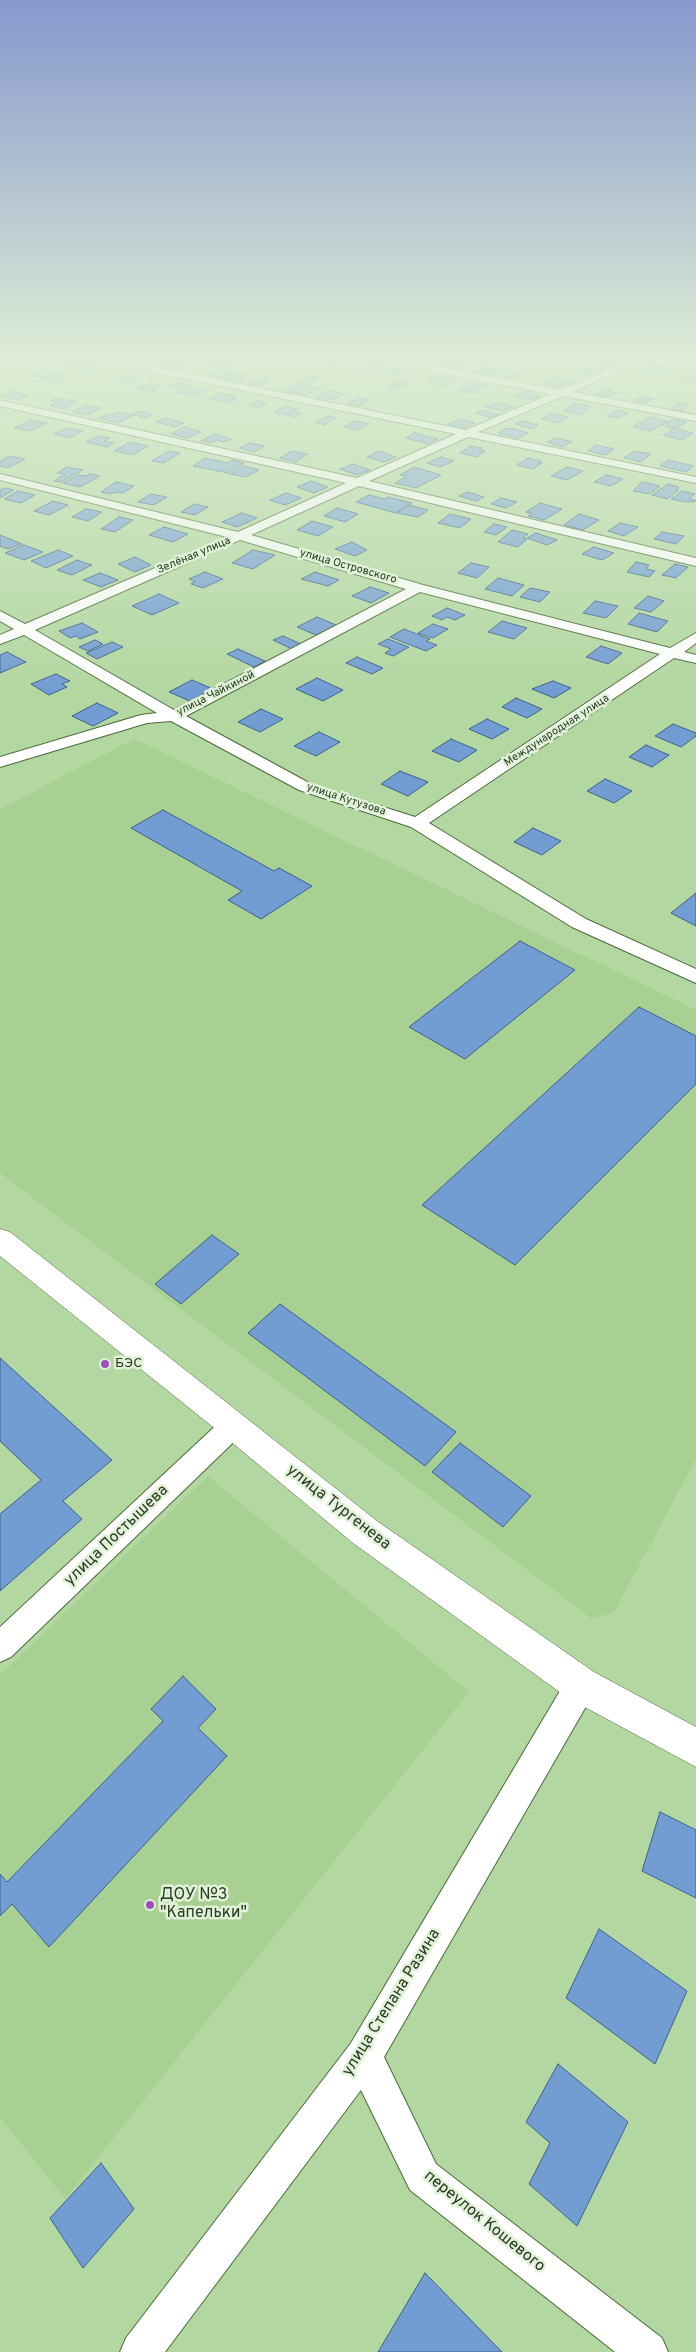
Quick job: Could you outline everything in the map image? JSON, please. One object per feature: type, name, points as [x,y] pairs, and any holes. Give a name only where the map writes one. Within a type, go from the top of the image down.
[{"type":"street","points":[[311,472],[696,562]]},
{"type":"street","name":"Зелёная улица","points":[[0,640],[239,536],[380,472]]},
{"type":"street","points":[[655,472],[696,480]]},
{"type":"street","name":"улица Островского","points":[[0,477],[239,536],[418,588],[696,659]]},
{"type":"street","name":"улица Чайкиной","points":[[0,762],[146,718],[174,716],[418,588]]},
{"type":"street","name":"улица Кутузова","points":[[0,615],[174,716],[305,787],[417,823],[579,923],[696,978]]},
{"type":"street","name":"Международная улица","points":[[417,823],[696,638]]},
{"type":"street","name":"улица Тургенева","points":[[0,1240],[234,1425],[365,1532],[581,1685],[695,1743]]},
{"type":"street","name":"улица Постышева","points":[[0,1648],[234,1425]]},
{"type":"street","name":"улица Степана Разина","points":[[140,2352],[364,2056],[581,1685]]},
{"type":"street","name":"переулок Кошевого","points":[[364,2056],[423,2177],[648,2352]]},
{"type":"shaded area","points":[[134,739],[696,1010],[696,1459],[614,1612],[592,1619],[0,1173],[0,809]]},
{"type":"shaded area","name":"ДОУ №3 \"Капельки\"","points":[[208,1476],[469,1692],[65,2199],[0,2117],[0,1675]]},
{"type":"building","points":[[80,472],[61,482],[54,481],[65,474],[57,473]]},
{"type":"building","points":[[234,472],[256,472],[246,477],[230,474]]},
{"type":"building","points":[[348,472],[365,472],[357,475]]},
{"type":"building","points":[[406,472],[430,472],[441,475],[416,488],[395,483],[407,476],[400,475]]},
{"type":"building","points":[[559,472],[582,472],[567,480],[551,476]]},
{"type":"building","points":[[90,474],[100,476],[80,487],[63,483],[79,475],[86,476]]},
{"type":"building","points":[[606,475],[623,479],[611,486],[594,482]]},
{"type":"building","points":[[311,481],[328,487],[314,493],[297,487]]},
{"type":"building","points":[[116,482],[134,486],[123,493],[116,492],[111,494],[101,492]]},
{"type":"building","points":[[642,482],[660,486],[650,494],[633,491]]},
{"type":"building","points":[[668,484],[679,487],[676,489],[679,490],[667,499],[652,495]]},
{"type":"building","points":[[5,488],[14,490],[0,498],[0,490]]},
{"type":"building","points":[[18,491],[35,495],[21,503],[4,499]]},
{"type":"building","points":[[682,491],[695,494],[689,498],[696,501],[686,502],[671,499]]},
{"type":"building","points":[[467,492],[484,497],[476,501],[459,496]]},
{"type":"building","points":[[286,493],[301,498],[285,505],[270,500]]},
{"type":"building","points":[[151,494],[167,497],[154,505],[138,502]]},
{"type":"building","points":[[369,495],[385,499],[388,497],[412,503],[396,513],[356,502]]},
{"type":"building","points":[[501,498],[517,502],[506,508],[491,504]]},
{"type":"building","points":[[53,501],[68,505],[49,515],[34,511]]},
{"type":"building","points":[[540,503],[562,509],[544,520],[528,516],[532,514],[526,512]]},
{"type":"building","points":[[194,504],[208,507],[195,515],[181,512]]},
{"type":"building","points":[[408,505],[428,510],[418,517],[397,513]]},
{"type":"building","points":[[337,508],[358,514],[345,522],[324,516]]},
{"type":"building","points":[[86,509],[102,512],[88,521],[72,517]]},
{"type":"building","points":[[242,513],[257,518],[237,527],[222,522]]},
{"type":"building","points":[[450,514],[471,519],[460,528],[438,523]]},
{"type":"building","points":[[579,514],[599,520],[583,530],[564,525]]},
{"type":"building","points":[[119,517],[133,520],[115,532],[101,529]]},
{"type":"building","points":[[312,521],[333,527],[318,536],[297,530]]},
{"type":"building","points":[[620,523],[638,527],[624,536],[608,531]]},
{"type":"building","points":[[494,524],[507,527],[496,535],[484,532]]},
{"type":"building","points":[[164,527],[188,534],[173,542],[149,535]]},
{"type":"building","points":[[512,530],[528,534],[523,538],[527,539],[518,547],[498,542]]},
{"type":"building","points":[[662,532],[684,536],[676,544],[654,539]]},
{"type":"building","points":[[536,533],[557,540],[547,545],[527,538]]},
{"type":"building","points":[[0,535],[22,544],[8,549],[0,546]]},
{"type":"building","points":[[352,542],[367,550],[355,556],[335,549]]},
{"type":"building","points":[[24,545],[43,552],[24,560],[5,553]]},
{"type":"building","points":[[594,547],[614,553],[602,560],[582,554]]},
{"type":"building","points":[[58,550],[73,556],[46,568],[31,561]]},
{"type":"building","points":[[253,550],[275,555],[253,569],[232,563]]},
{"type":"building","points":[[135,557],[151,565],[135,572],[118,564]]},
{"type":"building","points":[[77,560],[92,565],[72,575],[57,570]]},
{"type":"building","points":[[636,562],[649,565],[646,569],[655,571],[649,577],[627,572]]},
{"type":"building","points":[[471,563],[489,567],[477,578],[458,573]]},
{"type":"building","points":[[675,564],[688,567],[676,578],[662,575]]},
{"type":"building","points":[[205,572],[223,579],[203,588],[191,584],[195,582],[189,579]]},
{"type":"building","points":[[315,572],[339,580],[328,586],[301,579]]},
{"type":"building","points":[[100,573],[118,580],[101,587],[83,580]]},
{"type":"building","points":[[498,578],[524,585],[512,596],[485,589]]},
{"type":"building","points":[[370,587],[389,593],[371,603],[352,596]]},
{"type":"building","points":[[530,588],[550,592],[540,602],[520,597]]},
{"type":"building","points":[[159,594],[179,603],[152,615],[132,606]]},
{"type":"building","points":[[648,596],[664,601],[651,612],[634,608]]},
{"type":"building","points":[[595,601],[618,606],[606,618],[583,613]]},
{"type":"building","points":[[447,608],[465,615],[455,620],[447,617],[442,620],[432,616]]},
{"type":"building","points":[[639,613],[668,621],[657,632],[628,624]]},
{"type":"building","points":[[317,617],[336,625],[316,635],[297,627]]},
{"type":"building","points":[[502,621],[527,628],[514,639],[488,632]]},
{"type":"building","points":[[82,623],[98,632],[80,639],[76,636],[70,638],[59,631]]},
{"type":"building","points":[[433,624],[448,629],[433,638],[418,633]]},
{"type":"building","points":[[404,629],[430,639],[426,641],[437,645],[426,651],[390,637]]},
{"type":"building","points":[[283,636],[301,644],[292,649],[273,640]]},
{"type":"building","points":[[388,639],[409,647],[393,656],[385,653],[391,649],[378,644]]},
{"type":"building","points":[[95,640],[103,644],[88,651],[79,647]]},
{"type":"building","points":[[112,642],[123,647],[97,659],[86,653]]},
{"type":"building","points":[[601,646],[622,653],[608,664],[586,657]]},
{"type":"building","points":[[238,649],[265,661],[254,667],[227,654]]},
{"type":"building","points":[[7,652],[26,662],[0,673],[0,655]]},
{"type":"building","points":[[357,657],[383,668],[372,674],[346,663]]},
{"type":"building","points":[[56,674],[70,681],[62,684],[67,687],[49,695],[31,684]]},
{"type":"building","points":[[317,678],[343,690],[323,701],[296,689]]},
{"type":"building","points":[[192,680],[213,689],[190,701],[169,692]]},
{"type":"building","points":[[553,681],[571,688],[554,698],[532,689]]},
{"type":"building","points":[[516,698],[542,709],[527,718],[502,707]]},
{"type":"building","points":[[97,703],[118,713],[93,726],[72,716]]},
{"type":"building","points":[[261,709],[283,719],[260,732],[238,722]]},
{"type":"building","points":[[487,719],[509,729],[492,739],[469,729]]},
{"type":"building","points":[[673,724],[696,733],[696,736],[681,747],[655,736]]},
{"type":"building","points":[[319,732],[340,742],[316,756],[294,746]]},
{"type":"building","points":[[451,739],[477,750],[459,762],[432,751]]},
{"type":"building","points":[[646,745],[669,755],[652,767],[629,757]]},
{"type":"building","points":[[400,771],[428,782],[408,796],[381,784]]},
{"type":"building","points":[[605,779],[632,791],[614,803],[587,791]]},
{"type":"building","points":[[163,810],[274,871],[279,868],[312,886],[261,919],[228,900],[242,891],[131,828]]},
{"type":"building","points":[[533,828],[561,841],[542,855],[514,842]]},
{"type":"building","points":[[696,893],[696,926],[671,913]]},
{"type":"building","points":[[520,941],[575,970],[465,1059],[409,1027]]},
{"type":"building","points":[[639,1007],[696,1036],[696,1084],[515,1265],[422,1205]]},
{"type":"building","points":[[212,1235],[239,1254],[181,1304],[155,1284]]},
{"type":"building","points":[[280,1304],[456,1432],[425,1466],[248,1333]]},
{"type":"building","points":[[0,1358],[112,1460],[63,1501],[82,1519],[0,1591],[0,1514],[41,1480],[0,1441]]},
{"type":"building","points":[[460,1443],[531,1496],[503,1527],[432,1472]]},
{"type":"building","points":[[183,1676],[216,1709],[198,1728],[227,1756],[49,1947],[12,1904],[0,1916],[0,1874],[7,1882],[163,1721],[151,1709]]},
{"type":"building","points":[[660,1812],[696,1830],[696,1898],[642,1871]]},
{"type":"building","points":[[599,1929],[687,1991],[655,2064],[566,1998]]},
{"type":"building","points":[[558,2064],[628,2122],[577,2226],[529,2184],[550,2143],[526,2122]]},
{"type":"building","points":[[101,2163],[134,2209],[83,2268],[50,2218]]},
{"type":"building","points":[[425,2273],[502,2352],[378,2352]]},
{"type":"place","name":"БЭС","points":[[105,1364]]},
{"type":"place","name":"ДОУ №3 \"Капельки\"","points":[[150,1905]]}]
